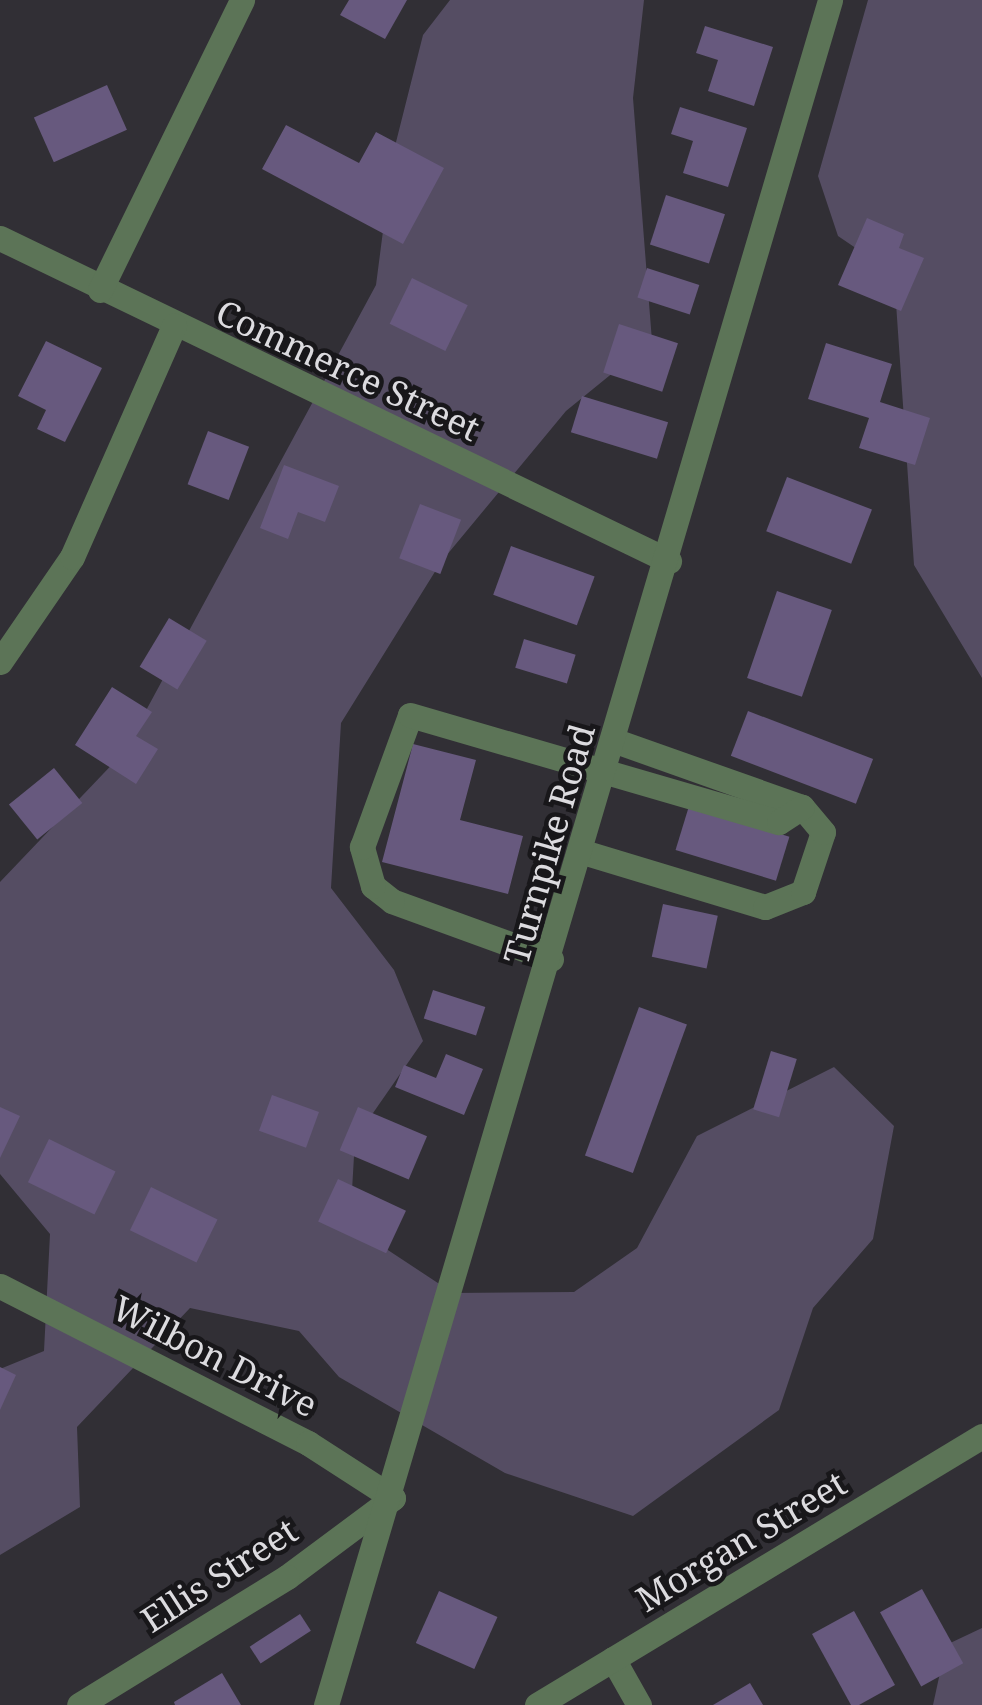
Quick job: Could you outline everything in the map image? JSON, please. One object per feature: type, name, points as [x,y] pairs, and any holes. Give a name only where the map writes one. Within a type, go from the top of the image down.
[{"type":"street","points":[[100,290],[242,0]]},
{"type":"street","name":"Turnpike Road","points":[[326,1705],[393,1498],[830,0]]},
{"type":"street","name":"Commerce Street","points":[[0,238],[174,326],[669,561]]},
{"type":"street","points":[[0,662],[72,557],[174,326]]},
{"type":"street","points":[[551,960],[392,901],[373,886],[362,847],[410,716],[779,822],[802,807]]},
{"type":"street","points":[[583,852],[765,906],[803,892],[822,832],[802,807],[616,740]]},
{"type":"street","name":"Wilbon Drive","points":[[0,1286],[308,1442],[393,1498]]},
{"type":"street","name":"Morgan Street","points":[[537,1705],[982,1436]]},
{"type":"street","name":"Ellis Street","points":[[79,1705],[287,1577],[393,1498]]},
{"type":"street","points":[[614,1659],[639,1705]]},
{"type":"shaded area","points":[[450,0],[644,0],[633,98],[652,341],[566,411],[441,562],[341,723],[331,888],[394,970],[423,1041],[355,1139],[350,1225],[453,1293],[574,1292],[637,1248],[697,1136],[834,1067],[894,1126],[873,1239],[813,1308],[779,1410],[633,1516],[505,1473],[339,1377],[299,1331],[190,1308],[77,1427],[80,1507],[0,1555],[0,1369],[44,1351],[50,1234],[0,1174],[0,882],[123,753],[376,285],[393,154],[423,35]]},
{"type":"shaded area","points":[[868,0],[982,0],[982,678],[914,565],[894,274],[838,236],[818,176]]},
{"type":"shaded area","points":[[982,1628],[982,1705],[933,1705],[946,1645]]},
{"type":"building","points":[[349,0],[407,0],[385,39],[340,15]]},
{"type":"building","points":[[705,26],[773,47],[754,106],[708,91],[718,60],[696,53]]},
{"type":"building","points":[[107,85],[127,130],[54,162],[34,118]]},
{"type":"building","points":[[680,107],[747,128],[728,187],[683,173],[693,141],[671,134]]},
{"type":"building","points":[[286,125],[359,163],[376,132],[444,168],[403,244],[262,169]]},
{"type":"building","points":[[666,195],[725,214],[709,264],[650,244]]},
{"type":"building","points":[[867,218],[904,234],[899,248],[924,258],[901,311],[838,285]]},
{"type":"building","points":[[647,268],[699,285],[690,314],[637,297]]},
{"type":"building","points":[[412,278],[468,305],[445,351],[390,324]]},
{"type":"building","points":[[619,324],[678,343],[662,392],[603,373]]},
{"type":"building","points":[[46,341],[102,368],[65,442],[37,429],[46,410],[18,396]]},
{"type":"building","points":[[826,343],[892,364],[880,402],[930,418],[915,465],[859,448],[869,418],[808,399]]},
{"type":"building","points":[[582,396],[668,422],[657,459],[571,432]]},
{"type":"building","points":[[208,431],[249,447],[229,500],[188,484]]},
{"type":"building","points":[[284,465],[339,486],[325,522],[298,512],[288,539],[260,528]]},
{"type":"building","points":[[787,477],[872,510],[851,564],[766,531]]},
{"type":"building","points":[[420,504],[461,520],[440,574],[399,558]]},
{"type":"building","points":[[511,546],[595,576],[577,625],[493,595]]},
{"type":"building","points":[[777,591],[832,610],[802,697],[747,678]]},
{"type":"building","points":[[169,618],[207,641],[177,690],[140,667]]},
{"type":"building","points":[[524,639],[576,655],[567,683],[515,668]]},
{"type":"building","points":[[112,687],[152,712],[136,736],[158,749],[136,784],[75,745]]},
{"type":"building","points":[[748,711],[873,759],[856,804],[731,756]]},
{"type":"building","points":[[413,744],[476,760],[460,820],[523,836],[508,894],[382,862]]},
{"type":"building","points":[[54,768],[82,803],[37,839],[9,805]]},
{"type":"building","points":[[689,806],[789,837],[776,881],[676,850]]},
{"type":"building","points":[[663,904],[718,916],[707,968],[652,957]]},
{"type":"building","points":[[433,990],[485,1007],[476,1036],[424,1019]]},
{"type":"building","points":[[639,1007],[687,1024],[633,1173],[585,1155]]},
{"type":"building","points":[[771,1051],[797,1059],[779,1117],[753,1109]]},
{"type":"building","points":[[446,1054],[483,1069],[464,1115],[395,1087],[404,1065],[436,1078]]},
{"type":"building","points":[[272,1095],[319,1112],[306,1148],[259,1131]]},
{"type":"building","points":[[0,1107],[20,1116],[0,1158]]},
{"type":"building","points":[[358,1107],[427,1136],[409,1180],[340,1150]]},
{"type":"building","points":[[49,1139],[116,1171],[94,1215],[28,1182]]},
{"type":"building","points":[[338,1179],[406,1211],[386,1253],[318,1222]]},
{"type":"building","points":[[151,1187],[218,1219],[196,1263],[130,1230]]},
{"type":"building","points":[[0,1367],[16,1375],[0,1410]]},
{"type":"building","points":[[922,1589],[963,1663],[921,1687],[880,1612]]},
{"type":"building","points":[[439,1591],[497,1617],[474,1669],[416,1643]]},
{"type":"building","points":[[854,1611],[895,1685],[859,1705],[851,1705],[812,1634]]},
{"type":"building","points":[[300,1614],[311,1631],[261,1663],[250,1647]]},
{"type":"building","points":[[222,1673],[241,1705],[175,1705],[174,1702]]},
{"type":"building","points":[[750,1683],[763,1705],[713,1705]]}]
